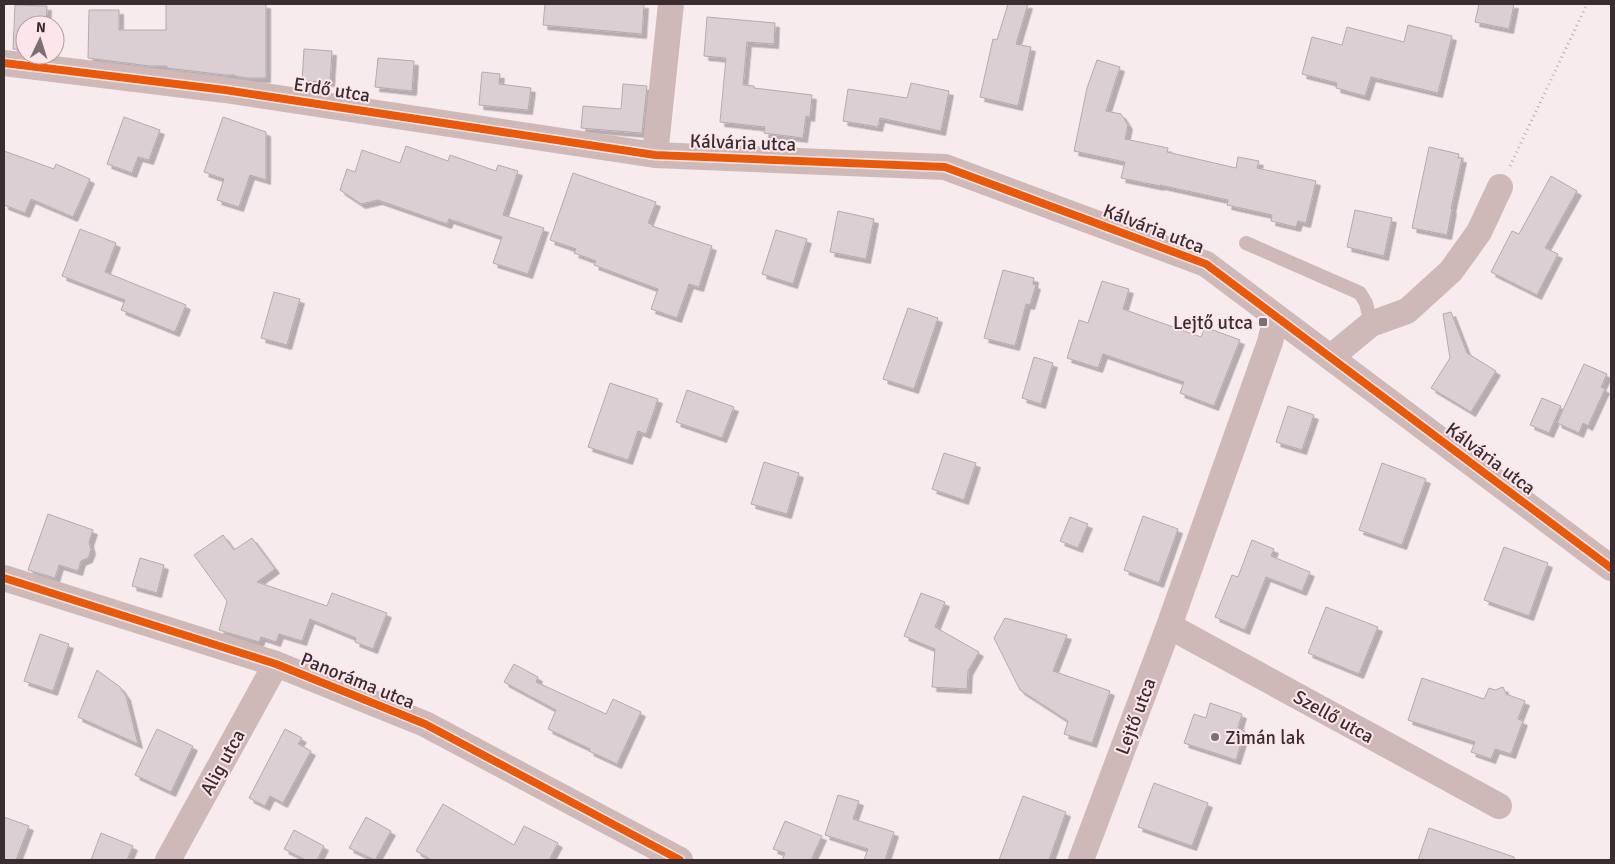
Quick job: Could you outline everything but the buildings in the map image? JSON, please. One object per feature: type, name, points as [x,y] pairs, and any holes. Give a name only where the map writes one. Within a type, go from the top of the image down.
[{"type":"street","points":[[655,155],[671,4]]},
{"type":"street","name":"Erdő utca","points":[[4,63],[225,90],[655,155]]},
{"type":"street","name":"Kálvária utca","points":[[655,155],[945,167],[1206,264],[1611,568]]},
{"type":"street","points":[[1331,357],[1370,324],[1407,311],[1451,271],[1479,232],[1500,187]]},
{"type":"street","name":"Lejtő utca","points":[[1081,860],[1169,626],[1270,342],[1276,317]]},
{"type":"street","name":"Kálvária utca","points":[[1568,536],[1611,546]]},
{"type":"street","name":"Panoráma utca","points":[[4,578],[276,664],[425,724],[680,860]]},
{"type":"street","name":"Szellő utca","points":[[1169,626],[1499,806]]},
{"type":"street","name":"Alig utca","points":[[168,860],[276,664]]},
{"type":"lane","points":[[1246,243],[1360,293],[1366,303],[1370,324]]},
{"type":"path","points":[[1500,187],[1587,4]]},
{"type":"cycle path","points":[[4,63],[225,90],[655,155],[945,167],[1206,264],[1611,568]]},
{"type":"cycle path","points":[[4,578],[276,664],[425,724],[680,860]]},
{"type":"place","name":"Lejtő utca","points":[[1263,322]]},
{"type":"place","name":"Zimán lak","points":[[1215,737]]}]
